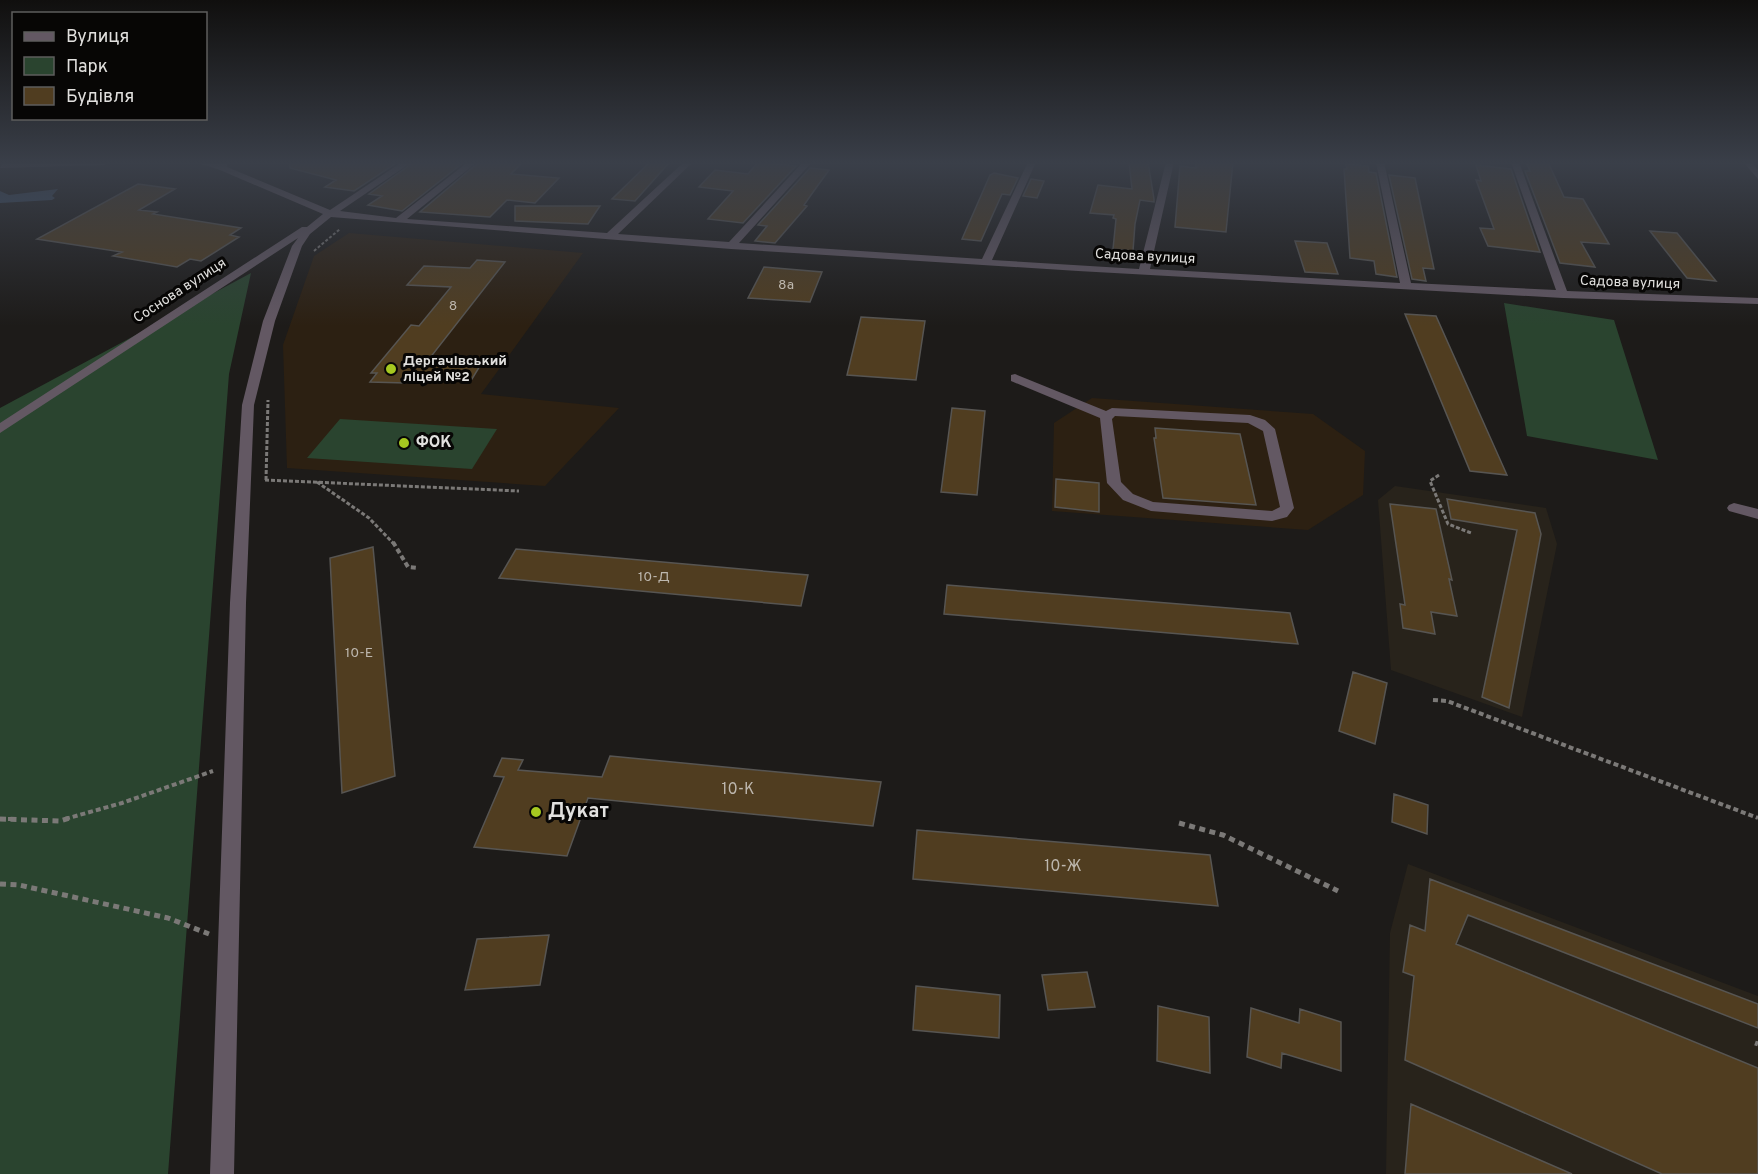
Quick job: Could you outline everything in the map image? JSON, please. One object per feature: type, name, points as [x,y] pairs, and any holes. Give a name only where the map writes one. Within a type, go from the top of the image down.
[{"type":"street","name":"Соснова вулиця","points":[[0,429],[324,217]]},
{"type":"street","points":[[222,1174],[238,603],[248,405],[269,321],[297,246],[307,232],[325,217]]},
{"type":"street","name":"Садова вулиця","points":[[363,217],[731,246],[987,262],[1563,295],[1758,301]]},
{"type":"street","points":[[398,221],[403,217]]},
{"type":"street","points":[[609,237],[631,217]]},
{"type":"street","points":[[731,246],[758,217]]},
{"type":"street","points":[[987,262],[1007,217]]},
{"type":"street","points":[[1144,271],[1157,217]]},
{"type":"street","points":[[1391,217],[1406,286]]},
{"type":"street","points":[[1535,217],[1563,295]]},
{"type":"street","points":[[1015,378],[1107,416]]},
{"type":"street","points":[[1112,412],[1250,419],[1261,423],[1270,433],[1287,505],[1285,512],[1272,516],[1151,506],[1128,497],[1114,483],[1107,416],[1112,412]]},
{"type":"street","points":[[1734,508],[1758,514]]},
{"type":"path","points":[[311,254],[356,217]]},
{"type":"path","points":[[268,398],[266,480],[519,491]]},
{"type":"path","points":[[1439,475],[1430,481],[1448,524],[1471,532]]},
{"type":"path","points":[[316,481],[390,535],[403,554],[408,567],[418,568]]},
{"type":"path","points":[[1433,700],[1447,701],[1758,818]]},
{"type":"path","points":[[0,819],[60,821],[122,803],[234,764]]},
{"type":"path","points":[[1179,823],[1223,835],[1338,891]]},
{"type":"path","points":[[0,884],[19,885],[168,918],[211,934],[228,953]]},
{"type":"shaded area","name":"Дергачівський ліцей №2","points":[[349,233],[583,253],[481,394],[619,408],[545,486],[287,468],[283,345],[314,256]]},
{"type":"shaded area","points":[[1092,398],[1313,414],[1365,451],[1363,495],[1308,530],[1052,511],[1054,423]]},
{"type":"shaded area","points":[[1395,486],[1546,508],[1557,544],[1522,717],[1391,670],[1378,500]]},
{"type":"shaded area","points":[[1408,864],[1758,996],[1758,1174],[1386,1174],[1390,933]]},
{"type":"green space","points":[[251,273],[229,374],[168,1174],[0,1174],[0,408]]},
{"type":"green space","points":[[1504,303],[1614,320],[1658,460],[1527,436]]},
{"type":"green space","name":"ФОК","points":[[340,419],[497,429],[472,469],[307,458]]},
{"type":"building","points":[[78,217],[171,217],[241,228],[230,235],[239,237],[201,261],[190,259],[177,267],[113,256],[122,252],[37,239]]},
{"type":"building","points":[[515,217],[593,217],[588,224],[515,221]]},
{"type":"building","points":[[710,217],[749,217],[743,223],[708,219]]},
{"type":"building","points":[[765,217],[798,217],[775,243],[755,241],[767,226],[758,225]]},
{"type":"building","points":[[972,217],[992,217],[981,241],[962,239]]},
{"type":"building","points":[[1137,217],[1133,251],[1113,249],[1116,219],[1113,218]]},
{"type":"building","points":[[1176,217],[1228,217],[1226,232],[1175,227]]},
{"type":"building","points":[[1347,217],[1385,217],[1397,277],[1376,274],[1374,261],[1350,258]]},
{"type":"building","points":[[1398,217],[1423,217],[1434,269],[1423,268],[1426,281],[1412,279]]},
{"type":"building","points":[[1490,217],[1528,217],[1540,252],[1488,246],[1480,228],[1494,229]]},
{"type":"building","points":[[1542,217],[1593,217],[1609,244],[1581,242],[1595,267],[1560,263]]},
{"type":"building","points":[[1650,231],[1677,233],[1716,281],[1687,278]]},
{"type":"building","points":[[1295,241],[1327,243],[1338,274],[1305,272]]},
{"type":"building","points":[[477,260],[505,262],[429,359],[483,361],[472,379],[410,377],[406,383],[370,382],[377,373],[371,373],[411,325],[419,326],[451,287],[407,285],[424,266],[470,268]]},
{"type":"building","points":[[764,267],[822,272],[810,302],[748,298]]},
{"type":"building","points":[[1405,314],[1436,316],[1507,475],[1470,471]]},
{"type":"building","points":[[861,317],[925,321],[916,380],[847,375]]},
{"type":"building","points":[[952,408],[985,411],[977,495],[941,492]]},
{"type":"building","points":[[1155,428],[1240,434],[1256,505],[1163,498],[1154,438],[1156,438]]},
{"type":"building","points":[[1056,479],[1099,483],[1099,512],[1055,507]]},
{"type":"building","points":[[1447,499],[1535,513],[1541,534],[1509,708],[1482,697],[1517,530],[1451,519]]},
{"type":"building","points":[[1390,504],[1436,509],[1452,580],[1449,579],[1457,616],[1431,612],[1435,634],[1403,628],[1400,604],[1405,605]]},
{"type":"building","points":[[373,547],[395,776],[342,793],[330,558]]},
{"type":"building","points":[[516,549],[808,575],[801,606],[499,578]]},
{"type":"building","points":[[947,585],[1290,613],[1298,644],[944,614]]},
{"type":"building","points":[[1353,672],[1387,683],[1375,744],[1339,731]]},
{"type":"building","points":[[610,756],[881,782],[873,826],[588,798],[567,856],[474,847],[504,777],[494,776],[502,758],[523,760],[518,770],[602,777]]},
{"type":"building","points":[[1394,794],[1428,805],[1427,834],[1392,822]]},
{"type":"building","points":[[917,830],[1210,855],[1218,906],[913,879]]},
{"type":"building","points":[[1430,879],[1758,1004],[1758,1028],[1468,915],[1456,944],[1758,1068],[1758,1174],[1662,1174],[1405,1060],[1414,976],[1403,972],[1410,925],[1425,931]]},
{"type":"building","points":[[549,935],[540,985],[465,990],[477,939]]},
{"type":"building","points":[[1087,972],[1095,1007],[1048,1010],[1042,975]]},
{"type":"building","points":[[916,986],[1000,995],[999,1038],[913,1030]]},
{"type":"building","points":[[1158,1006],[1209,1017],[1210,1073],[1157,1061]]},
{"type":"building","points":[[1251,1008],[1299,1023],[1300,1009],[1341,1022],[1341,1071],[1282,1053],[1281,1068],[1247,1057]]},
{"type":"building","points":[[1411,1104],[1572,1174],[1405,1174]]},
{"type":"place","name":"Дергачівський ліцей №2","points":[[391,369]]},
{"type":"place","name":"ФОК","points":[[404,443]]},
{"type":"place","name":"Дукат","points":[[536,812]]}]
